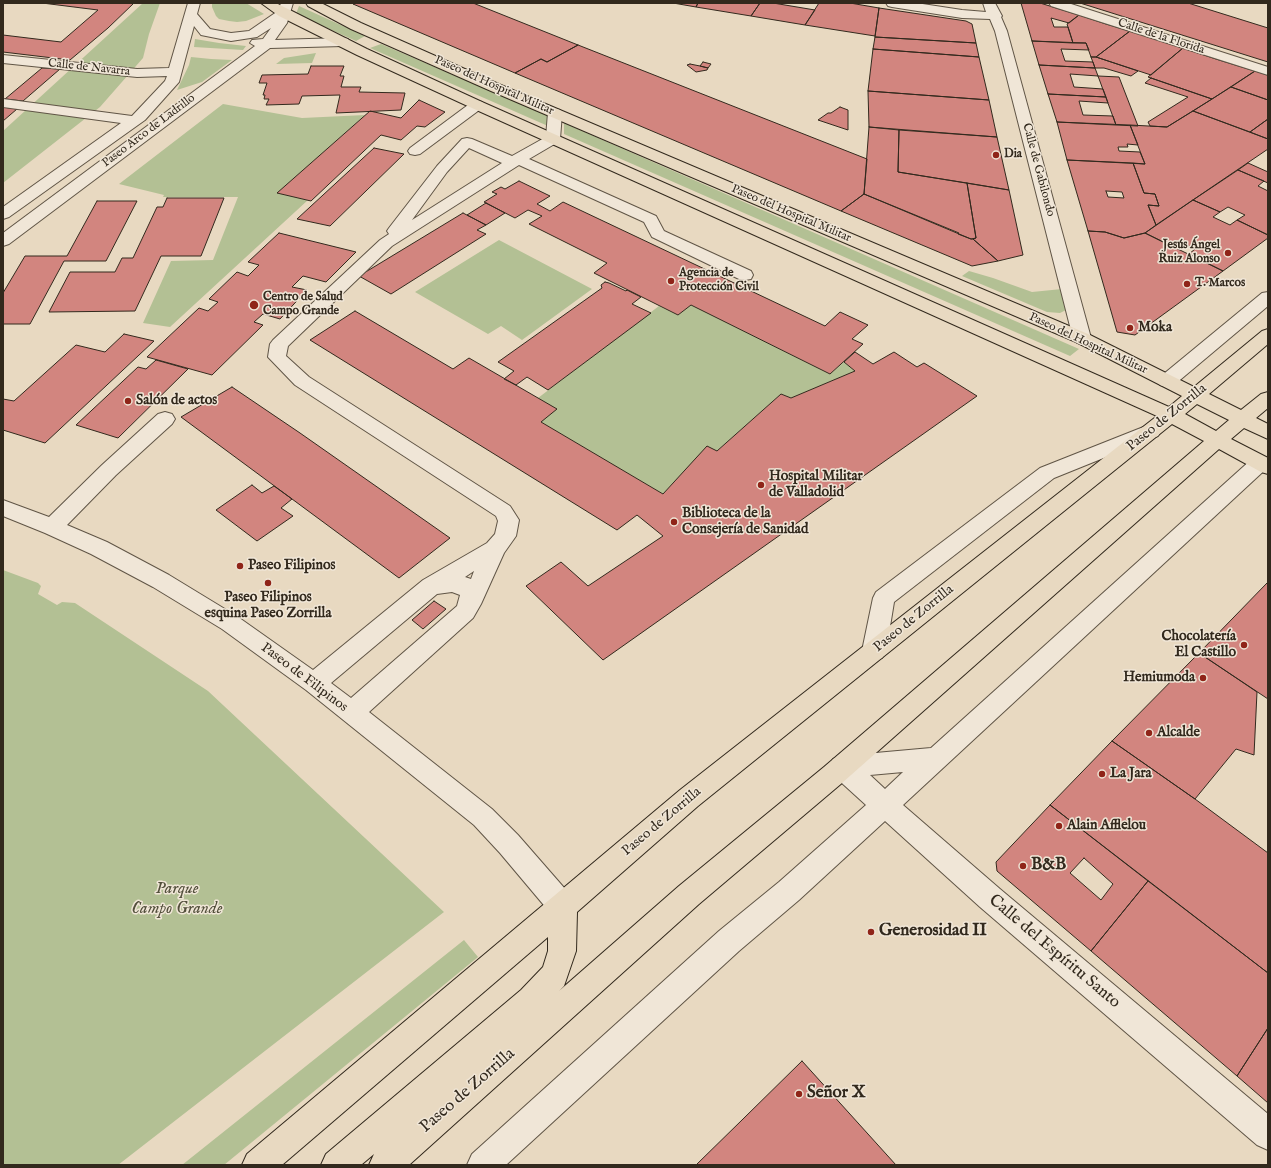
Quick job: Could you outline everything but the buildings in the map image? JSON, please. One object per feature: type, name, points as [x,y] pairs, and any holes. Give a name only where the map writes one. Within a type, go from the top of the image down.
[{"type":"main road","points":[[267,3],[285,8]]},
{"type":"main road","name":"Paseo del Hospital Militar","points":[[312,3],[356,26],[555,113],[1082,338],[1268,432]]},
{"type":"main road","name":"Paseo del Hospital Militar","points":[[285,8],[343,42],[477,105],[1171,415],[1216,441],[1264,465]]},
{"type":"main road","name":"Paseo de Zorrilla","points":[[258,1165],[563,907],[689,798],[1151,431],[1268,335]]},
{"type":"main road","name":"Paseo de Zorrilla","points":[[385,1165],[689,895],[842,767],[1216,441],[1268,398]]},
{"type":"main road","name":"Paseo de Zorrilla","points":[[337,1165],[531,1000],[554,976],[562,951],[563,907]]},
{"type":"street","points":[[892,3],[962,14],[992,9]]},
{"type":"street","name":"Calle de la Florida","points":[[1055,3],[1268,71]]},
{"type":"street","name":"Paseo Arco de Ladrillo","points":[[192,9],[206,32],[222,36],[241,37],[260,29],[285,8]]},
{"type":"street","name":"Paseo Arco de Ladrillo","points":[[3,241],[266,44],[277,31],[285,8]]},
{"type":"street","name":"Paseo Arco de Ladrillo","points":[[6,210],[135,121],[172,82],[192,9]]},
{"type":"street","name":"Calle de Gabilondo","points":[[992,9],[1001,31],[1082,338]]},
{"type":"street","name":"Paseo del Hospital Militar","points":[[241,37],[266,44],[343,42]]},
{"type":"street","name":"Calle de Navarra","points":[[3,59],[137,73],[175,72]]},
{"type":"street","points":[[3,103],[135,121]]},
{"type":"street","points":[[415,151],[477,105]]},
{"type":"street","points":[[386,243],[516,160],[553,139],[555,113]]},
{"type":"street","points":[[351,713],[465,612],[495,549],[505,536],[509,520],[503,511],[302,381],[277,357],[279,344],[386,243],[442,169],[467,142],[516,160],[650,219],[658,234],[745,275]]},
{"type":"street","points":[[1167,381],[1268,297]]},
{"type":"street","points":[[52,526],[109,470],[165,419]]},
{"type":"street","points":[[874,651],[884,598],[1047,473],[1151,431]]},
{"type":"street","points":[[483,1165],[729,941],[789,891],[1264,465]]},
{"type":"street","name":"Paseo de Filipinos","points":[[3,508],[52,526],[106,552],[202,605],[314,683],[483,817],[509,844],[563,907]]},
{"type":"street","points":[[314,683],[431,586],[495,549]]},
{"type":"street","points":[[431,586],[452,583],[464,586],[471,592],[470,604]]},
{"type":"street","points":[[842,767],[937,758]]},
{"type":"street","name":"Calle del Espíritu Santo","points":[[842,767],[996,903],[1268,1134]]},
{"type":"green space","points":[[143,3],[160,3],[149,34],[143,58],[100,107],[3,183],[3,131]]},
{"type":"green space","points":[[212,3],[246,3],[264,14],[246,21],[237,22],[219,19],[212,7]]},
{"type":"green space","points":[[299,6],[365,36],[356,41],[296,14]]},
{"type":"green space","points":[[195,39],[246,46],[243,50],[194,47]]},
{"type":"green space","points":[[381,44],[549,116],[548,126],[370,48]]},
{"type":"green space","points":[[316,53],[312,63],[276,64],[284,58]]},
{"type":"green space","points":[[191,57],[232,60],[202,82],[177,90],[189,65]]},
{"type":"green space","points":[[223,104],[302,118],[365,115],[278,193],[308,200],[170,327],[143,323],[171,261],[213,260],[238,197],[163,197],[164,195],[119,184]]},
{"type":"green space","points":[[564,123],[1079,349],[1070,356],[564,134]]},
{"type":"green space","points":[[499,240],[592,289],[522,340],[501,326],[488,334],[415,292]]},
{"type":"green space","points":[[969,271],[1032,292],[1062,289],[1067,308],[1060,313],[1047,312],[962,276]]},
{"type":"green space","points":[[691,305],[830,374],[844,362],[855,371],[791,398],[781,394],[717,451],[679,477],[663,494],[541,422],[538,398],[659,306],[678,315]]},
{"type":"green space","name":"Parque Campo Grande","points":[[3,570],[38,583],[41,586],[38,594],[57,605],[62,602],[75,603],[208,691],[444,912],[118,1165],[3,1165]]},
{"type":"green space","points":[[464,940],[478,957],[224,1165],[182,1165]]},
{"type":"place","name":"Dia","points":[[996,155]]},
{"type":"place","name":"Jesús Ángel Ruiz Alonso","points":[[1228,253]]},
{"type":"place","name":"Agencia de Protección Civil","points":[[671,281]]},
{"type":"place","name":"T. Marcos","points":[[1187,284]]},
{"type":"place","name":"Centro de Salud Campo Grande","points":[[254,305]]},
{"type":"place","name":"Moka","points":[[1130,328]]},
{"type":"place","name":"Salón de actos","points":[[128,401]]},
{"type":"place","name":"Hospital Militar de Valladolid","points":[[761,485]]},
{"type":"place","name":"Biblioteca de la Consejería de Sanidad","points":[[674,522]]},
{"type":"place","name":"Paseo Filipinos","points":[[240,566]]},
{"type":"place","name":"Paseo Filipinos esquina Paseo Zorrilla","points":[[268,583]]},
{"type":"place","name":"Chocolatería El Castillo","points":[[1244,645]]},
{"type":"place","name":"Hemiumoda","points":[[1203,678]]},
{"type":"place","name":"Alcalde","points":[[1149,733]]},
{"type":"place","name":"La Jara","points":[[1102,774]]},
{"type":"place","name":"Alain Afflelou","points":[[1059,826]]},
{"type":"place","name":"B&B","points":[[1023,866]]},
{"type":"place","name":"Generosidad II","points":[[871,932]]},
{"type":"place","name":"Señor X","points":[[799,1094]]}]
